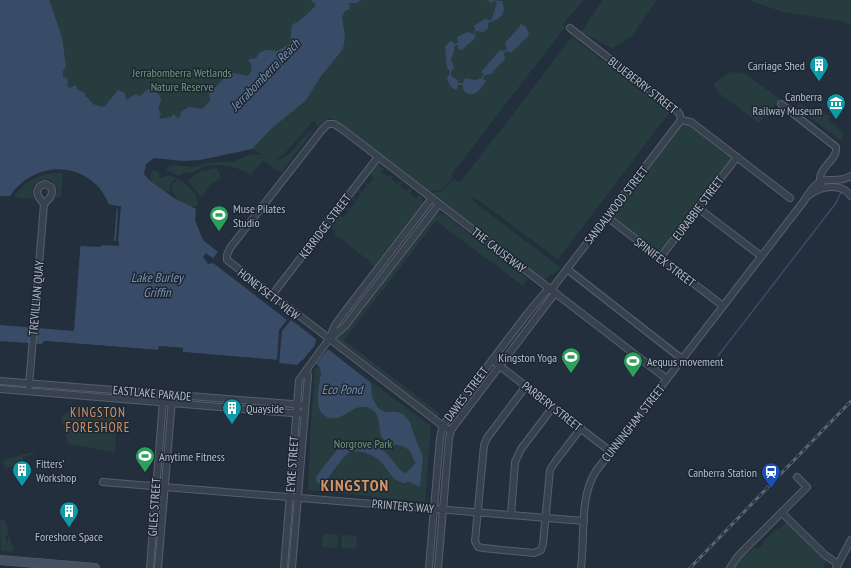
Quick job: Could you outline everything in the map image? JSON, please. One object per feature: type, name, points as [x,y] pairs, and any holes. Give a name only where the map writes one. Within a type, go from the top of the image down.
[{"type":"main road","points":[[0,560],[14,565],[95,568]]},
{"type":"street","name":"BLUEBERRY STREET","points":[[570,28],[674,108],[680,114],[681,120],[691,122],[790,198]]},
{"type":"street","points":[[781,104],[836,147],[836,153],[822,173],[822,188],[840,188],[850,195]]},
{"type":"street","name":"SANDALWOOD STREET","points":[[551,291],[566,269],[681,120]]},
{"type":"street","name":"THE CAUSEWAY","points":[[330,124],[338,127],[378,157],[667,379]]},
{"type":"street","name":"HONEYSETT VIEW","points":[[330,124],[324,127],[228,253],[227,258],[229,262],[273,297],[442,426],[451,431]]},
{"type":"street","name":"KERRIDGE STREET","points":[[273,297],[276,290],[378,157]]},
{"type":"street","name":"EURABBIE STREET","points":[[660,258],[737,158]]},
{"type":"street","points":[[821,181],[842,180],[851,177]]},
{"type":"street","points":[[850,195],[848,185],[851,177]]},
{"type":"street","name":"CUNNINGHAM STREET","points":[[581,568],[587,494],[589,484],[595,473],[814,186],[821,181]]},
{"type":"street","name":"CUNNINGHAM STREET","points":[[804,201],[811,194],[822,188]]},
{"type":"street","name":"EYRE STREET","points":[[284,568],[299,380],[329,339],[343,314],[432,198]]},
{"type":"street","name":"TREVILLIAN QUAY","points":[[29,392],[44,204]]},
{"type":"street","name":"EYRE STREET","points":[[329,339],[345,326],[439,204]]},
{"type":"street","points":[[698,208],[761,256]]},
{"type":"street","name":"SPINIFEX STREET","points":[[607,217],[723,306]]},
{"type":"street","points":[[566,269],[682,359]]},
{"type":"street","name":"DAWES STREET","points":[[429,568],[442,426],[527,314],[551,291]]},
{"type":"street","name":"DAWES STREET","points":[[438,568],[451,431],[455,423],[499,365],[551,291]]},
{"type":"street","name":"PARBERY STREET","points":[[492,360],[611,452]]},
{"type":"street","name":"EYRE STREET","points":[[292,568],[308,376],[307,370]]},
{"type":"street","name":"EASTLAKE PARADE","points":[[0,381],[305,405]]},
{"type":"street","points":[[526,386],[484,443],[482,452],[476,543],[480,548],[534,553],[539,552],[543,546],[551,468],[581,428]]},
{"type":"street","name":"EASTLAKE PARADE","points":[[0,389],[304,414]]},
{"type":"street","name":"GILES STREET","points":[[150,568],[163,394]]},
{"type":"street","name":"GILES STREET","points":[[158,568],[172,395]]},
{"type":"street","points":[[511,515],[515,462],[517,456],[520,449],[553,407]]},
{"type":"street","points":[[730,568],[738,556],[807,487],[797,477]]},
{"type":"street","name":"PRINTERS WAY","points":[[103,482],[584,521]]},
{"type":"street","points":[[782,513],[837,566],[851,540]]},
{"type":"street","name":"GILES STREET","points":[[151,548],[159,548]]},
{"type":"street","points":[[284,561],[292,561]]},
{"type":"green space","name":"Jerrabomberra Wetlands Nature Reserve","points":[[44,0],[584,0],[563,24],[565,27],[451,175],[453,177],[442,190],[432,191],[429,193],[341,124],[330,118],[326,119],[320,127],[317,126],[314,120],[284,154],[276,159],[282,159],[287,156],[308,133],[314,130],[281,173],[263,160],[251,175],[241,170],[223,165],[205,166],[191,173],[185,173],[179,176],[166,170],[167,167],[172,165],[192,167],[213,162],[233,162],[251,154],[263,155],[248,148],[153,156],[59,168]]},
{"type":"green space","points":[[603,0],[657,0],[631,37],[612,48],[581,32]]},
{"type":"green space","points":[[748,0],[851,0],[851,25],[841,21],[783,12]]},
{"type":"green space","points":[[572,37],[670,112],[558,259],[474,197],[472,200],[561,268],[543,280],[431,195],[442,191],[454,179],[460,183]]},
{"type":"green space","points":[[731,72],[744,73],[780,99],[759,123],[720,94],[713,84]]},
{"type":"green space","points":[[800,104],[830,116],[829,122],[837,125],[836,127],[844,134],[841,141],[796,107]]},
{"type":"green space","points":[[685,123],[689,124],[731,156],[732,159],[660,253],[658,253],[614,219],[613,215],[681,125]]},
{"type":"green space","points":[[375,165],[379,165],[384,168],[381,172],[388,177],[389,175],[392,177],[391,179],[397,184],[400,181],[403,183],[400,186],[407,191],[409,188],[412,190],[410,194],[416,199],[419,195],[423,199],[422,204],[374,266],[334,234],[336,231],[328,226],[337,214],[343,218],[349,211],[345,208],[350,209],[355,203],[352,200],[353,198],[356,201],[361,194],[358,192],[359,190],[362,193],[367,186],[364,183],[365,182],[369,185],[374,178],[368,173]]},
{"type":"green space","points":[[217,168],[221,178],[210,185],[202,196],[200,196],[188,180],[201,171]]},
{"type":"green space","points":[[152,170],[159,172],[159,176],[161,178],[169,175],[176,178],[171,183],[170,193],[159,188],[150,180]]},
{"type":"green space","points":[[53,173],[63,173],[61,197],[56,197],[57,189],[54,183],[50,180],[44,180],[38,181],[34,185],[32,191],[34,199],[14,197],[31,180]]},
{"type":"green space","points":[[178,179],[195,193],[198,206],[191,207],[175,197],[176,195],[172,191],[172,187],[174,182]]},
{"type":"green space","points":[[440,213],[445,215],[528,279],[523,286],[436,221],[344,340],[440,414],[437,418],[434,417],[434,414],[346,346],[343,347],[337,340],[338,335],[351,326],[366,307],[365,305],[367,302],[369,302],[382,286],[380,284],[390,271],[392,272],[410,248],[409,247],[411,244],[413,244],[429,224],[428,222],[432,216]]},
{"type":"green space","name":"Norgrove Park","points":[[329,351],[431,426],[425,502],[308,490],[315,369]]},
{"type":"green space","points":[[76,405],[117,410],[115,452],[68,444],[61,417],[73,410]]},
{"type":"green space","points":[[33,452],[34,454],[23,457],[22,464],[5,468],[3,460]]},
{"type":"green space","points":[[0,520],[6,521],[9,534],[6,536],[6,541],[8,542],[9,536],[14,548],[12,552],[1,551]]},
{"type":"green space","points":[[786,522],[826,561],[823,568],[734,568],[744,555],[755,547],[758,549],[776,529],[779,529]]},
{"type":"green space","points":[[323,534],[338,535],[337,548],[322,547]]},
{"type":"green space","points":[[342,535],[357,536],[356,549],[341,548]]},
{"type":"water","name":"Lake Burley Griffin","points":[[0,0],[49,0],[62,37],[66,67],[63,71],[63,78],[67,77],[67,86],[70,88],[76,85],[77,89],[85,93],[85,97],[87,97],[93,104],[101,107],[105,106],[118,90],[125,93],[126,100],[136,94],[140,96],[147,90],[152,89],[158,93],[161,99],[158,109],[161,114],[159,119],[171,117],[174,114],[177,118],[180,117],[181,112],[189,107],[202,109],[210,101],[209,94],[223,79],[233,73],[248,76],[252,68],[248,60],[256,58],[260,52],[267,50],[277,51],[290,44],[292,25],[305,16],[316,5],[311,0],[361,0],[356,3],[349,3],[350,9],[345,11],[342,17],[345,37],[343,49],[321,76],[306,100],[271,129],[252,149],[200,160],[183,161],[154,158],[146,164],[144,174],[149,180],[174,198],[196,209],[195,220],[203,240],[218,252],[213,258],[215,260],[214,261],[316,339],[315,345],[302,361],[297,365],[279,363],[279,360],[183,352],[183,348],[159,346],[159,350],[44,341],[42,344],[0,341],[0,325],[74,331],[81,238],[114,241],[117,206],[109,204],[101,189],[89,179],[76,172],[62,169],[48,170],[33,175],[21,184],[10,196],[0,196]]},
{"type":"water","points":[[487,0],[502,1],[504,6],[503,13],[498,18],[488,23],[488,28],[483,32],[476,31],[474,34],[476,37],[462,50],[459,49],[458,45],[454,46],[454,52],[451,59],[454,68],[451,71],[451,76],[458,80],[458,83],[463,83],[465,78],[475,80],[482,78],[484,74],[482,71],[500,50],[507,50],[505,43],[520,26],[520,24],[525,26],[529,33],[528,36],[512,52],[510,53],[508,51],[504,53],[505,59],[491,74],[485,75],[483,79],[486,81],[479,90],[469,94],[465,92],[463,85],[458,85],[457,90],[453,89],[449,84],[447,78],[450,71],[447,68],[445,46],[451,41],[454,44],[458,43],[457,37],[467,32],[473,34],[475,30],[474,26],[486,18],[488,21],[492,19],[497,3],[494,1],[491,3]]},
{"type":"water","name":"Eco Pond","points":[[328,349],[371,383],[372,397],[378,408],[385,412],[397,412],[403,414],[410,422],[423,457],[420,487],[401,478],[416,463],[408,449],[389,444],[384,440],[381,436],[377,415],[374,411],[369,408],[358,407],[338,418],[333,418],[327,417],[320,410],[318,405],[318,394],[321,375],[320,367],[316,364]]},
{"type":"pier","points":[[117,206],[121,206],[118,241],[119,246],[80,246],[81,238],[116,241]]},
{"type":"pier","points":[[206,253],[291,320],[282,331],[279,365],[277,362],[183,354],[181,350],[161,349],[159,352],[45,343],[44,346],[42,346],[44,341],[158,350],[159,346],[183,348],[183,352],[277,360],[279,330],[287,320],[213,263],[208,264],[203,257]]},
{"type":"waterway","points":[[718,356],[836,203],[841,192]]},
{"type":"waterway","points":[[321,479],[344,450],[357,446],[368,448],[382,456],[393,470],[404,478]]},
{"type":"railway","points":[[690,568],[851,401]]},
{"type":"place","name":"Carriage Shed","points":[[819,82]]},
{"type":"place","name":"Canberra Railway Museum","points":[[836,120]]},
{"type":"place","name":"Muse Pilates Studio","points":[[219,232]]},
{"type":"place","name":"Kingston Yoga","points":[[571,374]]},
{"type":"place","name":"Aequus movement","points":[[633,378]]},
{"type":"place","name":"Quayside","points":[[232,425]]},
{"type":"place","name":"Anytime Fitness","points":[[145,473]]},
{"type":"place","name":"Fitters’ Workshop","points":[[22,487]]},
{"type":"place","name":"Canberra Station","points":[[771,489]]},
{"type":"place","name":"Foreshore Space","points":[[69,528]]},
{"type":"district","name":"KINGSTON FORESHORE","points":[[98,420]]},
{"type":"district","name":"KINGSTON","points":[[355,485]]},
{"type":"water label","name":"Jerrabomberra Reach","points":[[265,75]]}]
